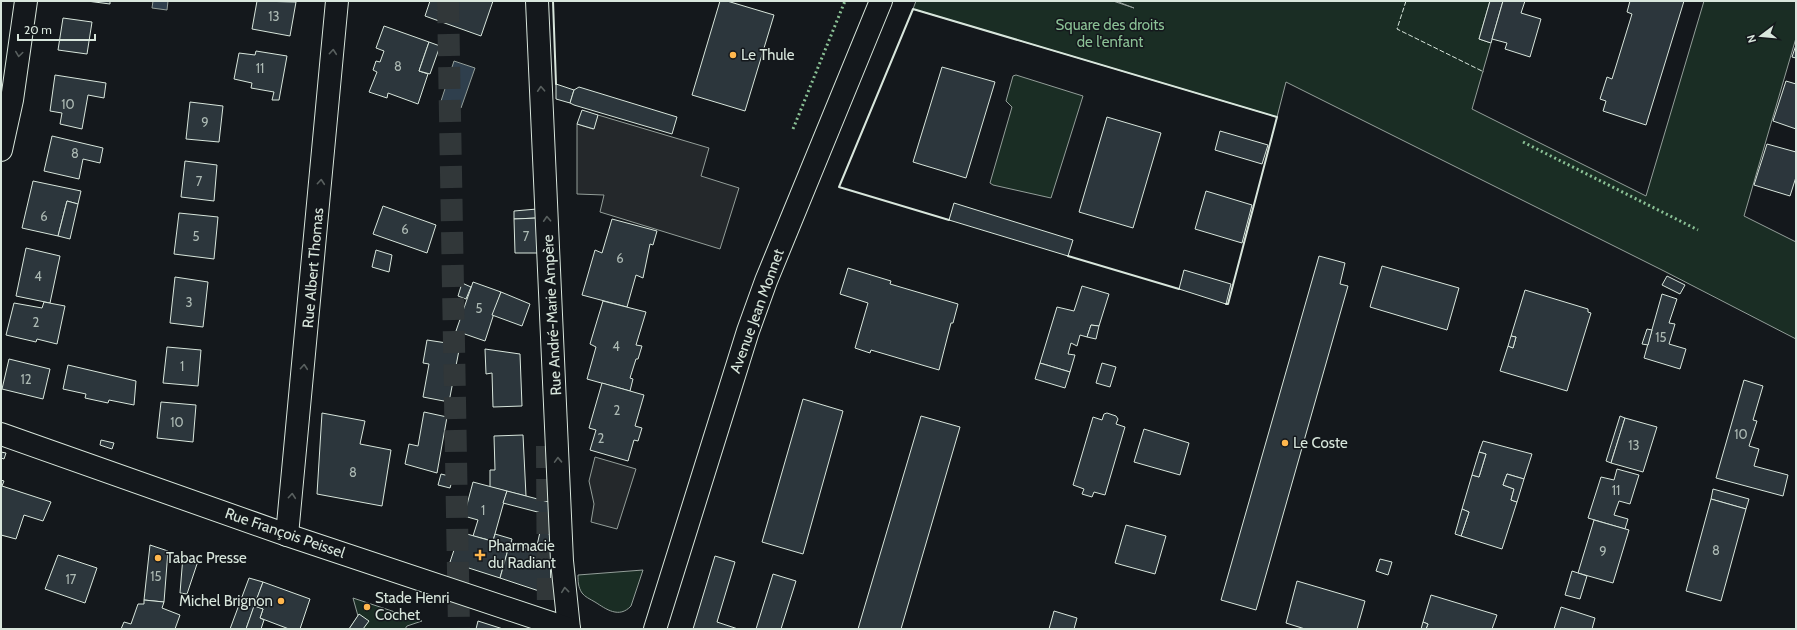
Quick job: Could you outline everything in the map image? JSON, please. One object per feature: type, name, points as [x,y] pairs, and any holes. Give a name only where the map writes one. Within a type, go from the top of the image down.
[{"type":"street","points":[[1,150],[12,100],[26,1]]},
{"type":"street","name":"Rue Albert Thomas","points":[[287,535],[337,1]]},
{"type":"street","name":"Rue André-Marie Ampère","points":[[537,1],[561,538],[569,629]]},
{"type":"street","name":"Avenue Jean Monnet","points":[[655,629],[748,331],[766,281],[881,1]]},
{"type":"street","name":"Rue François Peissel","points":[[1,434],[287,535],[569,629]]},
{"type":"green space","name":"Square des droits de l'enfant","points":[[916,1],[1113,1],[1134,8],[1116,1],[1490,1],[1479,39],[1491,43],[1472,109],[1646,196],[1704,1],[1796,1],[1796,38],[1744,216],[1796,242],[1796,339],[1664,271],[1286,82],[1277,117],[913,9]]},
{"type":"green space","points":[[1016,75],[1083,96],[1051,198],[993,185],[990,183],[1012,107],[1006,101],[1013,76]]},
{"type":"green space","points":[[643,570],[631,606],[622,612],[613,612],[608,610],[585,596],[582,593],[578,582],[578,575]]},
{"type":"green space","name":"Stade Henri Cochet","points":[[353,598],[422,621],[407,626],[405,629],[349,629],[358,616]]},
{"type":"shaded area","points":[[598,115],[709,148],[701,176],[739,188],[720,249],[600,212],[604,195],[577,194],[577,124],[593,129]]},
{"type":"shaded area","points":[[595,457],[636,469],[617,529],[591,522],[594,504],[589,481]]},
{"type":"water","points":[[153,1],[168,1],[167,10],[152,8]]},
{"type":"water","points":[[454,61],[475,68],[461,108],[456,106],[453,114],[444,110],[446,103],[441,101]]},
{"type":"building","points":[[87,1],[110,1],[110,4]]},
{"type":"building","points":[[257,1],[296,2],[290,36],[252,29]]},
{"type":"building","points":[[430,1],[493,1],[481,36],[425,16]]},
{"type":"building","name":"Le Thule","points":[[720,1],[727,1],[774,15],[745,111],[692,95]]},
{"type":"building","points":[[1490,1],[1503,1],[1491,43],[1479,39]]},
{"type":"building","points":[[1503,1],[1525,1],[1521,13],[1541,19],[1530,57],[1505,49],[1507,43],[1492,39]]},
{"type":"building","points":[[1630,1],[1684,1],[1646,125],[1603,111],[1606,101],[1600,99],[1607,77],[1612,79],[1632,14],[1627,12]]},
{"type":"building","points":[[63,18],[92,22],[87,54],[58,50]]},
{"type":"building","points":[[384,26],[429,42],[419,71],[428,74],[418,104],[388,93],[387,98],[369,92],[377,72],[373,70],[376,61],[380,62],[384,51],[376,48]]},
{"type":"building","points":[[429,42],[440,46],[430,74],[419,71]]},
{"type":"building","points":[[1796,45],[1796,58],[1792,57]]},
{"type":"building","points":[[256,51],[287,56],[279,100],[272,100],[274,92],[251,88],[252,83],[234,79],[239,53],[255,55]]},
{"type":"building","points":[[942,67],[995,82],[966,178],[913,162]]},
{"type":"building","points":[[55,75],[106,83],[104,98],[88,95],[82,129],[60,124],[62,113],[50,111]]},
{"type":"building","points":[[1786,81],[1796,84],[1796,129],[1773,121]]},
{"type":"building","points":[[556,84],[574,90],[570,103],[556,99]]},
{"type":"building","points":[[579,87],[677,117],[672,134],[570,103],[574,90]]},
{"type":"building","points":[[190,102],[223,106],[219,142],[186,139]]},
{"type":"building","points":[[582,110],[598,115],[594,129],[577,124]]},
{"type":"building","points":[[1107,117],[1161,133],[1133,228],[1079,212]]},
{"type":"building","points":[[1220,131],[1268,145],[1262,164],[1215,150]]},
{"type":"building","points":[[52,136],[103,148],[100,163],[83,159],[79,179],[44,171]]},
{"type":"building","points":[[1767,144],[1796,152],[1796,177],[1790,196],[1754,185]]},
{"type":"building","points":[[185,161],[217,165],[214,201],[181,197]]},
{"type":"building","points":[[33,181],[81,191],[78,204],[67,201],[58,236],[22,228]]},
{"type":"building","points":[[1206,191],[1252,205],[1242,243],[1195,229]]},
{"type":"building","points":[[67,201],[78,204],[70,239],[58,236]]},
{"type":"building","points":[[954,203],[1073,240],[1068,256],[949,220]]},
{"type":"building","points":[[383,206],[436,225],[427,253],[373,234]]},
{"type":"building","points":[[537,209],[537,218],[514,219],[514,211]]},
{"type":"building","points":[[179,213],[218,217],[214,259],[174,254]]},
{"type":"building","points":[[537,218],[539,253],[515,253],[514,219]]},
{"type":"building","points":[[612,219],[657,231],[653,245],[650,244],[643,278],[636,275],[627,307],[582,295],[595,250],[602,253]]},
{"type":"building","points":[[26,248],[60,256],[50,303],[16,296]]},
{"type":"building","points":[[376,250],[392,255],[389,272],[372,267]]},
{"type":"building","name":"Le Coste","points":[[1319,256],[1345,263],[1340,284],[1348,286],[1256,610],[1221,600]]},
{"type":"building","points":[[1382,266],[1459,288],[1447,330],[1370,307]]},
{"type":"building","points":[[848,268],[891,281],[890,284],[958,304],[953,323],[951,323],[939,370],[871,350],[870,353],[855,348],[868,303],[840,294]]},
{"type":"building","points":[[1184,270],[1231,284],[1226,304],[1179,289]]},
{"type":"building","points":[[1667,276],[1685,285],[1680,294],[1662,285]]},
{"type":"building","points":[[175,277],[208,282],[203,327],[170,323]]},
{"type":"building","points":[[473,282],[501,292],[485,341],[456,331]]},
{"type":"building","points":[[462,283],[471,287],[466,299],[458,296]]},
{"type":"building","points":[[1082,286],[1109,294],[1099,326],[1091,325],[1087,337],[1080,335],[1077,346],[1071,343],[1068,354],[1075,355],[1070,372],[1040,363],[1057,307],[1074,311]]},
{"type":"building","points":[[1525,290],[1588,309],[1588,312],[1591,313],[1567,391],[1500,371],[1508,346],[1513,348],[1516,337],[1511,336]]},
{"type":"building","points":[[501,292],[530,304],[522,326],[492,315]]},
{"type":"building","points":[[1662,294],[1677,299],[1669,323],[1675,324],[1669,344],[1686,349],[1680,369],[1644,358]]},
{"type":"building","points":[[603,301],[646,312],[636,345],[642,346],[630,378],[633,379],[630,391],[587,379],[596,347],[590,344]]},
{"type":"building","points":[[44,302],[65,306],[57,344],[37,339],[36,342],[6,335],[14,303],[42,308]]},
{"type":"building","points":[[1091,325],[1099,326],[1096,339],[1087,337]]},
{"type":"building","points":[[1647,329],[1652,330],[1648,345],[1642,344]]},
{"type":"building","points":[[1511,336],[1516,337],[1513,348],[1508,346]]},
{"type":"building","points":[[427,340],[460,345],[449,402],[423,397],[429,364],[423,363]]},
{"type":"building","points":[[167,347],[201,350],[198,386],[163,383]]},
{"type":"building","points":[[485,349],[520,354],[522,406],[493,407],[492,373],[486,374]]},
{"type":"building","points":[[9,359],[50,369],[43,399],[2,389]]},
{"type":"building","points":[[1040,363],[1070,372],[1065,388],[1035,379]]},
{"type":"building","points":[[1102,363],[1116,367],[1110,387],[1096,383]]},
{"type":"building","points":[[68,365],[136,381],[134,405],[109,400],[108,403],[85,398],[86,394],[63,389]]},
{"type":"building","points":[[1744,380],[1763,386],[1753,420],[1757,421],[1749,446],[1759,449],[1754,466],[1788,475],[1783,496],[1716,478]]},
{"type":"building","points":[[602,383],[644,395],[635,426],[642,428],[638,441],[634,440],[628,461],[590,450],[596,430],[589,428]]},
{"type":"building","points":[[803,399],[843,411],[803,554],[762,542]]},
{"type":"building","points":[[161,402],[196,405],[193,442],[157,438]]},
{"type":"building","points":[[424,412],[447,417],[437,473],[405,464],[409,444],[418,446]]},
{"type":"building","points":[[322,413],[365,421],[360,444],[391,450],[382,506],[317,494]]},
{"type":"building","points":[[1107,413],[1116,416],[1118,419],[1116,424],[1125,427],[1105,495],[1094,492],[1092,497],[1082,494],[1084,489],[1073,485],[1093,417],[1102,420],[1104,414]]},
{"type":"building","points":[[921,416],[960,427],[901,629],[858,629]]},
{"type":"building","points":[[1620,416],[1625,418],[1611,463],[1606,461]]},
{"type":"building","points":[[1625,418],[1657,427],[1643,472],[1611,463]]},
{"type":"building","points":[[1144,429],[1189,443],[1180,475],[1134,462]]},
{"type":"building","points":[[523,435],[526,496],[490,487],[490,470],[495,470],[494,436]]},
{"type":"building","points":[[101,440],[114,443],[112,449],[100,445]]},
{"type":"building","points":[[1483,441],[1532,454],[1524,479],[1507,474],[1503,485],[1514,489],[1511,500],[1517,502],[1502,549],[1461,536],[1469,512],[1462,509],[1472,475],[1479,477],[1486,454],[1479,452]]},
{"type":"building","points":[[1,452],[6,453],[4,459],[1,458]]},
{"type":"building","points":[[1479,452],[1486,454],[1479,477],[1472,475]]},
{"type":"building","points":[[1617,469],[1639,475],[1630,504],[1619,501],[1614,515],[1628,519],[1625,529],[1588,518],[1601,477],[1614,480]]},
{"type":"building","points":[[441,474],[453,477],[450,488],[438,485]]},
{"type":"building","points":[[1507,474],[1524,479],[1517,502],[1511,500],[1514,489],[1503,485]]},
{"type":"building","points":[[1,480],[4,481],[2,486],[51,502],[43,521],[24,515],[16,539],[1,535]]},
{"type":"building","points":[[473,482],[507,491],[493,541],[473,536],[478,520],[464,516]]},
{"type":"building","points":[[1713,489],[1749,499],[1746,509],[1711,499]]},
{"type":"building","points":[[507,491],[549,502],[549,515],[503,503]]},
{"type":"building","points":[[1711,499],[1746,509],[1721,601],[1686,591]]},
{"type":"building","points":[[1462,509],[1469,512],[1461,536],[1455,534]]},
{"type":"building","points":[[1594,520],[1629,530],[1613,583],[1578,573]]},
{"type":"building","points":[[1126,525],[1166,536],[1155,574],[1115,563]]},
{"type":"building","points":[[460,532],[509,546],[500,578],[450,562]]},
{"type":"building","points":[[540,532],[550,534],[550,554],[536,550]]},
{"type":"building","points":[[495,534],[512,539],[511,543],[550,554],[551,588],[542,592],[500,578],[509,546],[493,541]]},
{"type":"building","points":[[150,545],[168,551],[164,602],[144,600]]},
{"type":"building","points":[[58,555],[97,568],[85,603],[45,589]]},
{"type":"building","points":[[183,556],[198,561],[187,594],[180,593]]},
{"type":"building","points":[[715,556],[735,562],[717,622],[738,629],[693,629]]},
{"type":"building","points":[[1380,559],[1392,562],[1388,575],[1376,571]]},
{"type":"building","points":[[1572,571],[1587,576],[1580,599],[1565,595]]},
{"type":"building","points":[[773,574],[796,581],[781,629],[756,629]]},
{"type":"building","points":[[249,578],[263,582],[246,629],[230,629]]},
{"type":"building","points":[[1297,581],[1365,601],[1357,629],[1305,629],[1286,623]]},
{"type":"building","points":[[263,582],[310,599],[300,629],[289,629],[260,618],[263,609],[254,606]]},
{"type":"building","points":[[1431,595],[1497,615],[1492,629],[1426,629],[1428,624],[1423,622]]},
{"type":"building","points":[[144,600],[164,602],[162,608],[180,615],[175,629],[121,629],[124,622],[131,624],[138,604],[144,604]]},
{"type":"building","points":[[254,606],[263,609],[260,618],[264,620],[261,629],[246,629]]},
{"type":"building","points":[[1561,607],[1595,618],[1592,629],[1554,629]]},
{"type":"building","points":[[1054,611],[1077,618],[1074,629],[1049,629]]},
{"type":"building","points":[[359,614],[369,621],[363,629],[349,629]]},
{"type":"building","points":[[478,621],[503,629],[476,629]]},
{"type":"building","points":[[1423,622],[1428,624],[1426,629],[1421,629]]},
{"type":"tunnel","points":[[448,1],[459,629]]},
{"type":"tunnel","points":[[547,446],[548,629]]},
{"type":"hedge","points":[[793,129],[845,1]]},
{"type":"hedge","points":[[1523,142],[1698,230]]},
{"type":"fence","points":[[1406,1],[1397,29],[1484,72]]},
{"type":"wall","points":[[553,1],[556,84]]},
{"type":"wall","points":[[949,220],[839,187],[913,9],[1277,117],[1228,304],[1226,304]]},
{"type":"wall","points":[[1068,256],[1179,289]]},
{"type":"place","name":"Le Thule","points":[[733,55]]},
{"type":"place","name":"Le Coste","points":[[1285,443]]},
{"type":"place","name":"Pharmacie du Radiant","points":[[480,555]]},
{"type":"place","name":"Tabac Presse","points":[[158,558]]},
{"type":"place","name":"Michel Brignon","points":[[281,601]]},
{"type":"place","name":"Stade Henri Cochet","points":[[367,607]]}]
